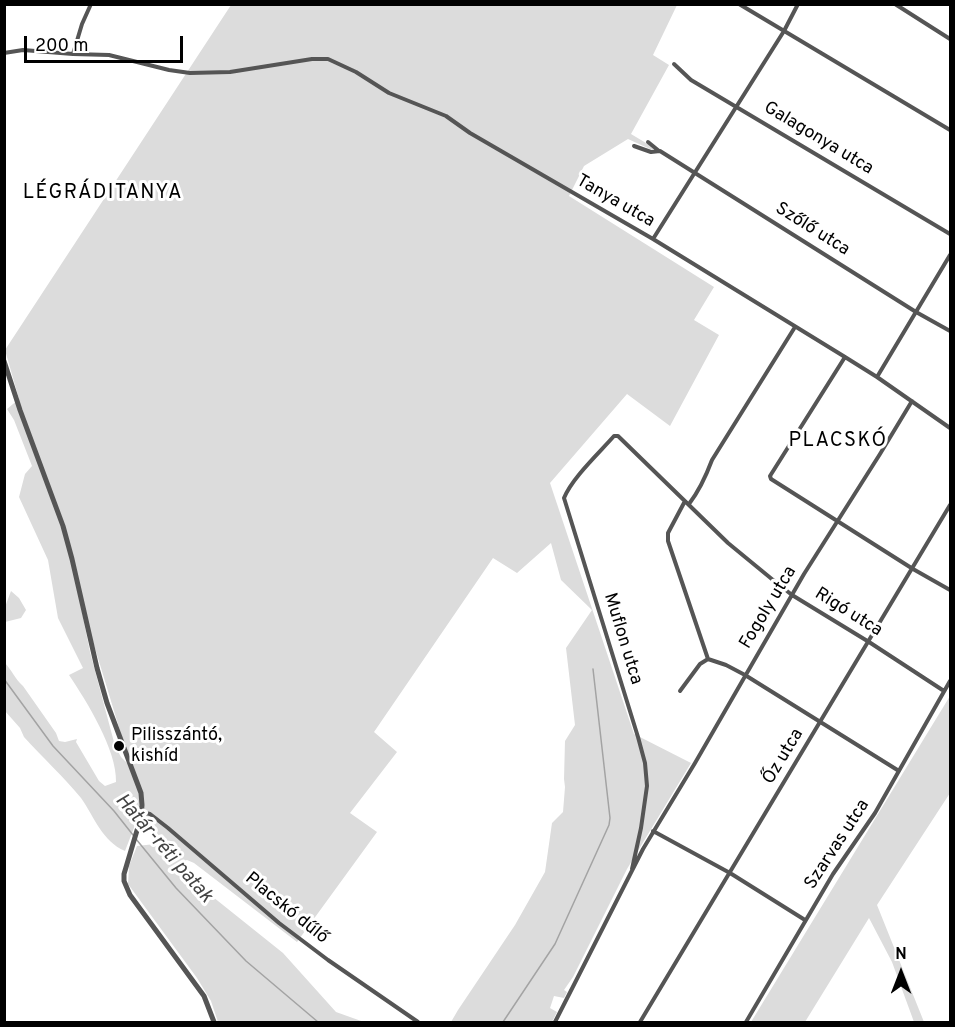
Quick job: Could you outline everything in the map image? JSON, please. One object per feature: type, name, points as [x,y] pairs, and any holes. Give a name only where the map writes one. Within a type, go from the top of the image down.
[{"type":"street","points":[[73,54],[91,4]]},
{"type":"street","points":[[739,4],[951,130]]},
{"type":"street","points":[[653,240],[784,31],[798,4]]},
{"type":"street","points":[[896,4],[951,39]]},
{"type":"street","name":"Tanya utca","points":[[4,53],[23,50],[109,55],[190,72],[230,72],[312,59],[328,59],[356,72],[389,93],[446,116],[480,139],[653,240],[845,357],[951,428]]},
{"type":"street","name":"Galagonya utca","points":[[674,64],[691,80],[951,234]]},
{"type":"street","name":"Szőlő utca","points":[[648,142],[660,152],[916,312],[951,331]]},
{"type":"street","name":"Szőlő utca","points":[[634,146],[651,152],[660,152]]},
{"type":"street","points":[[877,377],[951,255]]},
{"type":"street","points":[[708,659],[668,541],[668,533],[687,502],[703,482],[712,460],[795,327]]},
{"type":"street","points":[[845,357],[770,476],[771,479],[913,569],[951,590]]},
{"type":"street","points":[[4,361],[67,541],[107,703],[142,798],[141,812],[124,874],[126,887],[204,996],[214,1023]]},
{"type":"street","name":"Fogoly utca","points":[[653,831],[695,764],[804,574],[912,401]]},
{"type":"street","name":"Rigó utca","points":[[614,436],[618,436],[728,543],[792,595],[944,691]]},
{"type":"street","name":"Muflon utca","points":[[614,436],[566,492],[564,498],[645,763],[647,786],[632,869]]},
{"type":"street","name":"Őz utca","points":[[640,1023],[951,506]]},
{"type":"street","points":[[708,659],[745,675],[899,771]]},
{"type":"street","points":[[680,691],[700,664],[708,659]]},
{"type":"street","name":"Szarvas utca","points":[[746,1023],[833,874],[875,813],[951,681]]},
{"type":"street","name":"Placskó dűlő","points":[[141,812],[150,814],[168,828],[279,923],[327,960],[418,1023]]},
{"type":"street","points":[[653,831],[730,873],[806,920]]},
{"type":"street","name":"Muflon utca","points":[[555,1023],[653,831]]},
{"type":"shaded area","points":[[231,5],[677,5],[653,55],[669,65],[631,134],[654,149],[628,139],[584,166],[569,196],[714,287],[694,320],[719,335],[670,426],[627,394],[550,483],[634,734],[691,763],[627,869],[573,977],[564,990],[567,992],[564,998],[554,996],[550,1008],[557,1012],[552,1022],[451,1022],[515,925],[545,872],[552,823],[563,812],[565,741],[575,725],[566,648],[592,610],[561,580],[551,543],[517,573],[493,558],[374,732],[397,752],[350,813],[377,832],[297,942],[194,863],[187,860],[181,862],[180,868],[183,873],[283,953],[336,1012],[364,1022],[218,1022],[211,1001],[197,978],[128,884],[129,866],[137,846],[155,844],[142,802],[125,851],[110,841],[81,798],[24,737],[20,728],[5,711],[4,662],[56,733],[59,741],[77,739],[76,742],[99,781],[105,786],[116,782],[112,756],[100,727],[69,675],[83,668],[58,618],[48,560],[19,497],[25,474],[32,466],[14,420],[7,409],[19,399],[5,350]],"holes":[[[81,602],[131,767],[121,757],[115,746],[90,652]]]},
{"type":"shaded area","points":[[11,591],[19,598],[26,610],[21,618],[5,622],[5,607]]},
{"type":"shaded area","points":[[950,696],[950,793],[877,905],[924,1022],[914,1022],[892,962],[869,918],[805,1022],[751,1022]]},
{"type":"waterway","points":[[503,1022],[555,944],[609,825],[593,669]]},
{"type":"waterway","name":"Határ-réti patak","points":[[4,679],[53,746],[114,811],[133,835]]},
{"type":"waterway","name":"Határ-réti patak","points":[[136,839],[176,888],[246,961],[318,1022]]},
{"type":"place","name":"Pilisszántó, kishíd","points":[[119,746]]},
{"type":"district","name":"LÉGRÁDITANYA","points":[[103,194]]},
{"type":"district","name":"PLACSKÓ","points":[[838,442]]}]
